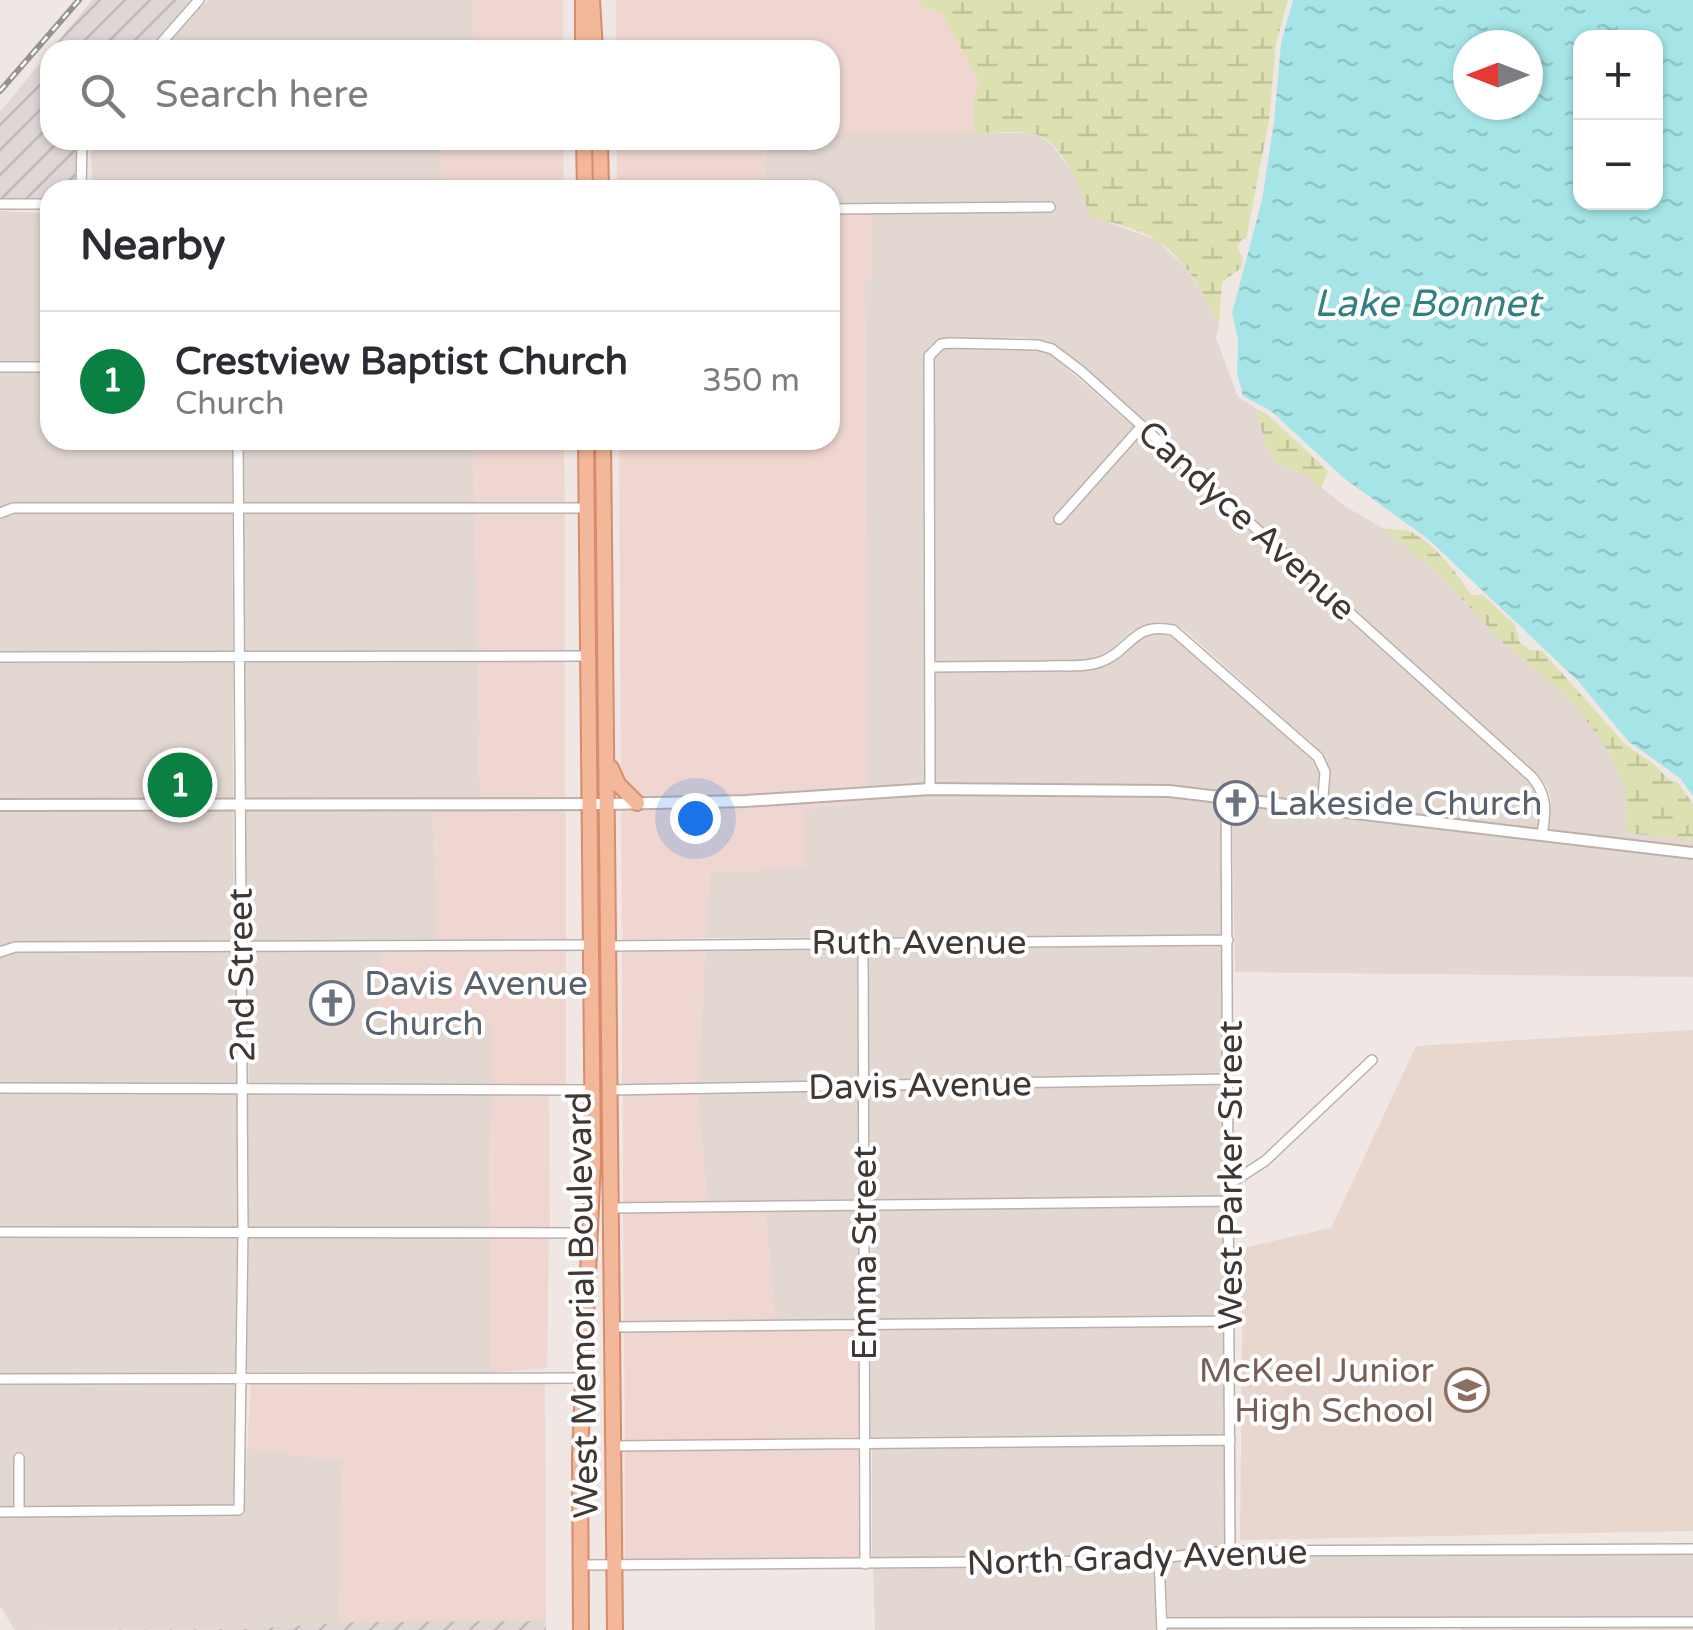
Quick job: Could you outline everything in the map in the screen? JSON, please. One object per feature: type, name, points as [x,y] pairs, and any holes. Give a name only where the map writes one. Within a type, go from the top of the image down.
[{"type":"main road","points":[[582,0],[583,40]]},
{"type":"main road","points":[[596,0],[597,40]]},
{"type":"main road","points":[[584,150],[585,180]]},
{"type":"main road","points":[[600,150],[600,180]]},
{"type":"main road","name":"West Memorial Boulevard","points":[[580,1630],[583,1378],[593,1161],[586,450]]},
{"type":"main road","name":"West Memorial Boulevard","points":[[603,450],[615,1630]]},
{"type":"main road","points":[[586,469],[604,510]]},
{"type":"main road","points":[[586,508],[604,551]]},
{"type":"main road","points":[[608,761],[618,784],[637,804]]},
{"type":"main road","points":[[593,1060],[610,1090]]},
{"type":"main road","points":[[593,1090],[610,1122]]},
{"type":"street","points":[[165,40],[199,0]]},
{"type":"street","points":[[81,180],[82,150]]},
{"type":"street","points":[[0,204],[40,204]]},
{"type":"street","points":[[840,209],[1050,207]]},
{"type":"street","name":"Candyce Avenue","points":[[930,667],[928,364],[933,350],[948,343],[1023,342],[1052,349],[1081,370],[1532,776],[1546,801],[1542,835]]},
{"type":"street","points":[[0,368],[40,367]]},
{"type":"street","points":[[1059,519],[1141,427]]},
{"type":"street","name":"2nd Street","points":[[19,1512],[239,1510],[244,1232],[238,450]]},
{"type":"street","points":[[0,514],[12,508],[586,508]]},
{"type":"street","points":[[930,789],[930,667],[1086,665],[1115,654],[1135,634],[1160,627],[1173,630],[1318,756],[1325,772],[1322,809]]},
{"type":"street","points":[[0,657],[588,656]]},
{"type":"street","points":[[0,805],[637,804],[930,789],[1170,790],[1693,853]]},
{"type":"street","name":"West Parker Street","points":[[1226,798],[1230,1551]]},
{"type":"street","name":"Ruth Avenue","points":[[609,946],[1228,940]]},
{"type":"street","name":"Emma Street","points":[[863,942],[865,1564]]},
{"type":"street","points":[[0,952],[15,947],[591,945]]},
{"type":"street","points":[[1231,1184],[1265,1161],[1372,1060]]},
{"type":"street","name":"Davis Avenue","points":[[610,1090],[1230,1080]]},
{"type":"street","points":[[0,1088],[593,1090]]},
{"type":"street","points":[[611,1208],[1230,1201]]},
{"type":"street","points":[[0,1232],[591,1233]]},
{"type":"street","points":[[613,1327],[1230,1321]]},
{"type":"street","points":[[0,1379],[583,1378]]},
{"type":"street","points":[[614,1446],[1230,1440]]},
{"type":"street","points":[[0,1512],[19,1512],[19,1458]]},
{"type":"street","name":"North Grady Avenue","points":[[580,1565],[1159,1560],[1230,1551],[1693,1549]]},
{"type":"street","points":[[1159,1560],[1162,1627],[1693,1622]]},
{"type":"shaded area","points":[[92,0],[191,0],[157,40],[59,40]]},
{"type":"shaded area","points":[[208,0],[473,0],[474,40],[172,40]]},
{"type":"shaded area","points":[[473,0],[563,0],[563,40],[474,40]]},
{"type":"shaded area","points":[[616,0],[919,0],[922,8],[941,12],[979,78],[974,92],[974,133],[840,133],[840,40],[616,40]]},
{"type":"shaded area","points":[[40,63],[40,150],[76,150],[75,180],[40,180],[40,199],[0,199],[0,112]]},
{"type":"shaded area","points":[[840,133],[1035,133],[1052,145],[1081,183],[1090,216],[1157,240],[1186,268],[1219,325],[1216,338],[1238,397],[1257,409],[1265,445],[1278,465],[1305,474],[1346,507],[1383,528],[1435,570],[1503,643],[1569,697],[1610,753],[1626,791],[1627,833],[1693,840],[1693,848],[1549,831],[1551,799],[1547,786],[1536,773],[1085,367],[1055,345],[1023,337],[940,340],[930,345],[923,356],[924,785],[867,787],[865,278],[872,277],[872,214],[1055,212],[1056,203],[840,204],[840,180],[764,180],[766,150],[840,150]]},
{"type":"shaded area","points":[[91,150],[440,150],[442,180],[92,180]]},
{"type":"shaded area","points":[[440,150],[563,150],[564,180],[442,180]]},
{"type":"shaded area","points":[[617,150],[766,150],[764,180],[617,180]]},
{"type":"shaded area","points":[[0,211],[40,213],[40,362],[0,362]]},
{"type":"shaded area","points":[[840,214],[872,214],[872,278],[865,279],[867,787],[746,796],[639,798],[621,777],[619,450],[840,450]]},
{"type":"shaded area","points":[[1022,347],[1049,353],[1134,427],[1052,520],[1060,525],[1142,434],[1528,780],[1540,801],[1538,830],[1328,805],[1330,772],[1322,753],[1175,625],[1144,625],[1131,631],[1111,650],[1086,660],[935,662],[934,358],[949,348]]},
{"type":"shaded area","points":[[0,372],[40,372],[40,450],[232,450],[232,503],[13,503],[0,508]]},
{"type":"shaded area","points":[[243,450],[473,450],[475,503],[244,503]]},
{"type":"shaded area","points":[[473,450],[564,450],[565,503],[475,503]]},
{"type":"shaded area","points":[[14,513],[232,513],[233,651],[0,652],[0,519]]},
{"type":"shaded area","points":[[244,513],[475,513],[477,651],[244,651]]},
{"type":"shaded area","points":[[475,513],[565,513],[565,651],[477,651]]},
{"type":"shaded area","points":[[1160,632],[1180,639],[1313,760],[1319,773],[1317,804],[1170,785],[935,784],[935,672],[1088,670],[1118,659],[1139,639]]},
{"type":"shaded area","points":[[233,661],[233,800],[0,800],[0,662]]},
{"type":"shaded area","points":[[244,661],[478,661],[480,798],[245,800]]},
{"type":"shaded area","points":[[478,661],[565,661],[565,798],[433,799],[480,797]]},
{"type":"shaded area","points":[[1169,796],[1221,803],[1223,935],[706,938],[710,872],[805,867],[804,809],[867,801],[867,797]]},
{"type":"shaded area","points":[[867,797],[867,801],[805,810],[805,867],[710,872],[706,938],[622,940],[621,809],[747,806]]},
{"type":"shaded area","points":[[1232,804],[1693,858],[1693,977],[1235,972]]},
{"type":"shaded area","points":[[433,809],[438,941],[245,941],[245,810]]},
{"type":"shaded area","points":[[433,809],[566,809],[566,941],[438,941]]},
{"type":"shaded area","points":[[0,810],[233,810],[234,941],[15,942],[0,947]]},
{"type":"shaded area","points":[[1223,945],[1225,1075],[869,1080],[869,947]]},
{"type":"shaded area","points":[[857,947],[858,1080],[698,1083],[705,948]]},
{"type":"shaded area","points":[[705,948],[698,1083],[622,1085],[622,950]]},
{"type":"shaded area","points":[[234,951],[237,1083],[0,1083],[0,957],[16,952]]},
{"type":"shaded area","points":[[246,951],[381,951],[377,1013],[492,1026],[491,1084],[249,1083]]},
{"type":"shaded area","points":[[381,951],[566,951],[566,1084],[491,1084],[491,1026],[377,1013]]},
{"type":"shaded area","name":"McKeel Junior High School","points":[[1693,1030],[1693,1531],[1240,1540],[1243,1248],[1331,1228],[1416,1046]]},
{"type":"shaded area","points":[[1225,1085],[1225,1196],[871,1199],[869,1090]]},
{"type":"shaded area","points":[[858,1090],[859,1199],[707,1202],[697,1093]]},
{"type":"shaded area","points":[[0,1093],[237,1094],[238,1227],[0,1227]]},
{"type":"shaded area","points":[[248,1093],[491,1094],[490,1227],[249,1227]]},
{"type":"shaded area","points":[[697,1093],[707,1202],[623,1203],[623,1095]]},
{"type":"shaded area","points":[[491,1094],[549,1094],[550,1227],[490,1227]]},
{"type":"shaded area","points":[[1225,1206],[1224,1316],[870,1319],[871,1209]]},
{"type":"shaded area","points":[[860,1209],[859,1319],[775,1320],[765,1211]]},
{"type":"shaded area","points":[[765,1211],[775,1320],[624,1322],[623,1213]]},
{"type":"shaded area","points":[[549,1236],[547,1368],[490,1373],[490,1237]]},
{"type":"shaded area","points":[[0,1237],[237,1237],[236,1372],[0,1374]]},
{"type":"shaded area","points":[[249,1237],[490,1237],[490,1373],[247,1372]]},
{"type":"shaded area","points":[[1224,1326],[1225,1435],[871,1437],[871,1329]]},
{"type":"shaded area","points":[[859,1329],[858,1437],[625,1441],[624,1332]]},
{"type":"shaded area","points":[[236,1382],[234,1505],[24,1507],[25,1453],[14,1453],[13,1507],[0,1507],[0,1384]]},
{"type":"shaded area","points":[[251,1382],[545,1383],[546,1621],[339,1623],[343,1461],[247,1448]]},
{"type":"shaded area","points":[[1225,1445],[1225,1547],[1127,1556],[872,1558],[872,1448]]},
{"type":"shaded area","points":[[247,1448],[343,1461],[339,1622],[355,1622],[249,1629],[15,1630],[0,1606],[0,1517],[244,1516]]},
{"type":"shaded area","points":[[858,1448],[859,1559],[625,1559],[625,1451]]},
{"type":"shaded area","points":[[1693,1554],[1693,1617],[1168,1618],[1165,1564],[1230,1556]]},
{"type":"shaded area","points":[[1153,1565],[1157,1630],[875,1630],[873,1569]]},
{"type":"shaded area","points":[[546,1621],[546,1630],[61,1630],[248,1629],[355,1622]]},
{"type":"shaded area","points":[[1461,1628],[1693,1630],[1461,1630]]},
{"type":"shaded area","points":[[1168,1629],[1450,1630],[1168,1630]]},
{"type":"green space","points":[[919,0],[1288,0],[1276,43],[1269,121],[1246,239],[1237,247],[1243,258],[1241,268],[1222,282],[1219,325],[1194,279],[1168,249],[1143,233],[1090,217],[1061,155],[1042,137],[1031,133],[974,133],[978,78],[941,12],[922,8]]},
{"type":"green space","points":[[1257,409],[1328,471],[1321,488],[1305,474],[1278,465],[1265,445]]},
{"type":"green space","points":[[1383,528],[1408,531],[1435,549],[1471,595],[1483,595],[1515,625],[1520,643],[1530,650],[1542,651],[1626,745],[1669,780],[1677,782],[1693,804],[1693,840],[1627,833],[1626,791],[1610,753],[1569,697],[1503,643],[1435,570]]},
{"type":"water","name":"Lake Bonnet","points":[[1293,0],[1693,0],[1693,796],[1680,778],[1629,742],[1578,681],[1428,539],[1345,479],[1271,411],[1243,396],[1232,313],[1262,200],[1281,43]]},
{"type":"railway","points":[[44,40],[79,0]]},
{"type":"railway","points":[[0,91],[40,45]]},
{"type":"place","name":"Crestview Baptist Church","points":[[180,785]]},
{"type":"place","name":"Lakeside Church","points":[[1236,803]]},
{"type":"place","name":"Davis Avenue Church","points":[[332,1003]]},
{"type":"place","name":"McKeel Junior High School","points":[[1467,1390]]}]
